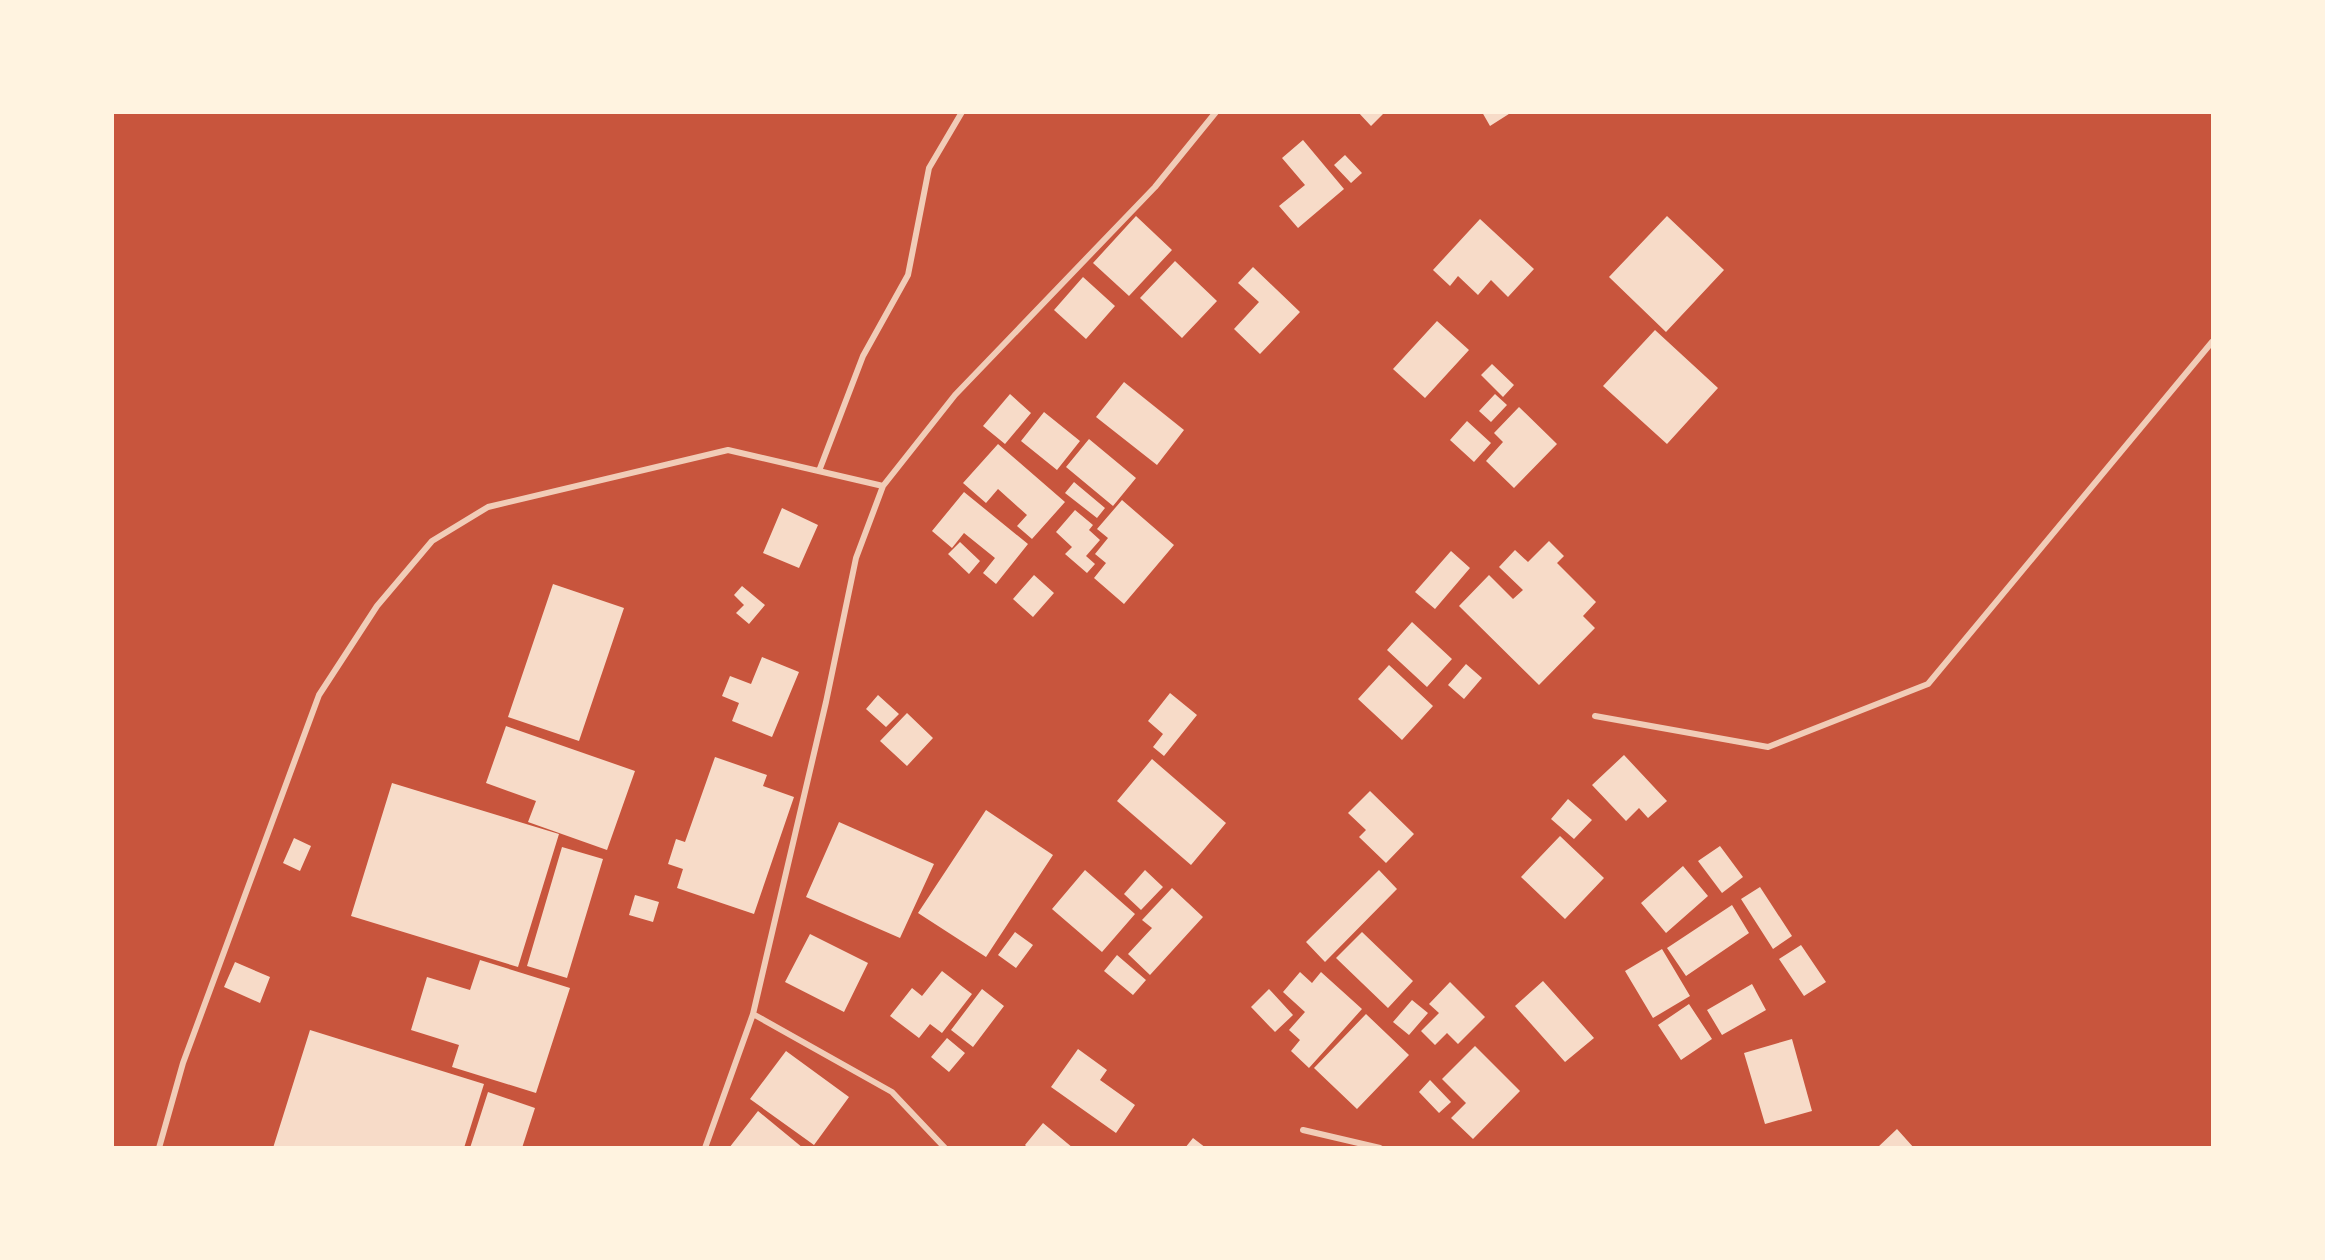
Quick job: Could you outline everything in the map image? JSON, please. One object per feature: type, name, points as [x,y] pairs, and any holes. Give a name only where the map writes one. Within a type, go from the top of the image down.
[{"type":"street","points":[[819,471],[863,356],[908,275],[929,168],[962,112]]},
{"type":"street","points":[[705,1148],[753,1014],[826,702],[856,558],[883,486],[955,395],[1155,187],[1216,112]]},
{"type":"street","points":[[1595,716],[1768,747],[1928,684],[2212,342]]},
{"type":"street","points":[[158,1147],[183,1063],[319,695],[377,606],[432,542],[488,507],[728,450],[883,486]]},
{"type":"street","points":[[753,1014],[892,1092],[945,1148]]},
{"type":"street","points":[[1303,1130],[1380,1148]]},
{"type":"building","points":[[1358,112],[1382,112],[1383,114],[1371,126]]},
{"type":"building","points":[[1482,112],[1512,112],[1490,126]]},
{"type":"building","points":[[1303,140],[1344,189],[1298,228],[1279,206],[1305,185],[1282,158]]},
{"type":"building","points":[[1345,155],[1362,173],[1351,183],[1334,165]]},
{"type":"building","points":[[1136,216],[1172,250],[1129,296],[1093,263]]},
{"type":"building","points":[[1667,216],[1724,270],[1666,332],[1609,277]]},
{"type":"building","points":[[1480,219],[1534,269],[1508,297],[1491,280],[1478,295],[1458,276],[1450,286],[1433,270]]},
{"type":"building","points":[[1175,261],[1217,301],[1182,338],[1140,298]]},
{"type":"building","points":[[1253,267],[1300,312],[1260,354],[1234,329],[1259,302],[1238,283]]},
{"type":"building","points":[[1083,277],[1115,306],[1086,339],[1054,310]]},
{"type":"building","points":[[1437,321],[1469,350],[1425,398],[1393,369]]},
{"type":"building","points":[[1655,330],[1718,388],[1667,444],[1603,386]]},
{"type":"building","points":[[1492,364],[1514,385],[1503,397],[1481,375]]},
{"type":"building","points":[[1124,382],[1184,430],[1157,465],[1096,417]]},
{"type":"building","points":[[1010,394],[1031,413],[1005,444],[983,426]]},
{"type":"building","points":[[1495,394],[1507,405],[1491,422],[1479,411]]},
{"type":"building","points":[[1519,407],[1557,444],[1514,488],[1486,461],[1503,442],[1494,433]]},
{"type":"building","points":[[1044,412],[1080,441],[1057,470],[1021,441]]},
{"type":"building","points":[[1467,421],[1491,443],[1474,462],[1450,440]]},
{"type":"building","points":[[1089,439],[1136,478],[1113,506],[1066,467]]},
{"type":"building","points":[[998,444],[1065,502],[1032,539],[1017,526],[1027,515],[998,489],[986,503],[963,483]]},
{"type":"building","points":[[1074,482],[1105,508],[1097,518],[1065,493]]},
{"type":"building","points":[[964,492],[1028,544],[996,584],[983,573],[995,558],[964,533],[952,548],[932,531]]},
{"type":"building","points":[[1122,500],[1174,545],[1124,604],[1094,578],[1106,563],[1095,554],[1108,538],[1097,529]]},
{"type":"building","points":[[782,508],[818,525],[799,568],[763,553]]},
{"type":"building","points":[[1075,510],[1093,525],[1089,530],[1100,540],[1086,556],[1095,564],[1087,573],[1065,554],[1072,547],[1056,532]]},
{"type":"building","points":[[1549,541],[1564,556],[1557,563],[1596,602],[1583,616],[1595,628],[1539,685],[1459,606],[1489,575],[1513,599],[1523,590],[1499,567],[1515,550],[1528,562]]},
{"type":"building","points":[[960,542],[980,561],[969,574],[948,554]]},
{"type":"building","points":[[1451,551],[1470,568],[1435,609],[1415,592]]},
{"type":"building","points":[[1034,575],[1054,593],[1033,617],[1013,599]]},
{"type":"building","points":[[553,584],[624,608],[579,741],[508,717]]},
{"type":"building","points":[[742,586],[765,605],[749,624],[736,613],[744,605],[734,595]]},
{"type":"building","points":[[1412,622],[1452,659],[1427,687],[1387,650]]},
{"type":"building","points":[[762,657],[799,672],[772,737],[732,721],[739,703],[722,696],[730,676],[751,684]]},
{"type":"building","points":[[1466,664],[1482,678],[1464,699],[1448,685]]},
{"type":"building","points":[[1389,665],[1433,706],[1402,740],[1358,699]]},
{"type":"building","points":[[1170,693],[1197,715],[1164,756],[1153,747],[1163,734],[1148,721]]},
{"type":"building","points":[[878,695],[899,714],[886,727],[866,709]]},
{"type":"building","points":[[907,713],[933,738],[907,766],[880,741]]},
{"type":"building","points":[[506,726],[635,771],[607,850],[528,822],[536,801],[486,783]]},
{"type":"building","points":[[1624,755],[1667,801],[1648,818],[1639,808],[1626,821],[1592,785]]},
{"type":"building","points":[[715,757],[767,775],[763,786],[794,797],[754,914],[677,888],[683,869],[668,864],[676,839],[685,842]]},
{"type":"building","points":[[1152,759],[1226,823],[1191,865],[1117,801]]},
{"type":"building","points":[[392,783],[559,834],[518,967],[351,916]]},
{"type":"building","points":[[1370,791],[1414,834],[1386,863],[1359,837],[1366,830],[1348,813]]},
{"type":"building","points":[[1568,799],[1592,820],[1574,839],[1551,819]]},
{"type":"building","points":[[986,810],[1053,855],[986,957],[918,913]]},
{"type":"building","points":[[839,822],[934,864],[900,938],[806,897]]},
{"type":"building","points":[[1560,836],[1604,878],[1565,919],[1521,877]]},
{"type":"building","points":[[294,838],[311,846],[300,871],[283,863]]},
{"type":"building","points":[[1720,846],[1743,877],[1722,893],[1698,861]]},
{"type":"building","points":[[562,847],[603,859],[567,978],[527,966]]},
{"type":"building","points":[[1683,866],[1708,896],[1666,933],[1641,903]]},
{"type":"building","points":[[1085,870],[1135,914],[1102,952],[1052,909]]},
{"type":"building","points":[[1145,870],[1163,887],[1141,910],[1124,894]]},
{"type":"building","points":[[1379,870],[1397,889],[1325,962],[1306,942]]},
{"type":"building","points":[[1760,887],[1792,936],[1773,949],[1741,899]]},
{"type":"building","points":[[1172,888],[1203,917],[1150,975],[1128,954],[1152,928],[1142,920]]},
{"type":"building","points":[[635,895],[659,902],[653,922],[629,915]]},
{"type":"building","points":[[1732,905],[1749,933],[1686,976],[1667,948]]},
{"type":"building","points":[[1015,932],[1033,945],[1016,968],[998,955]]},
{"type":"building","points":[[1362,932],[1413,981],[1388,1008],[1336,958]]},
{"type":"building","points":[[810,934],[868,963],[844,1012],[785,982]]},
{"type":"building","points":[[1801,945],[1826,982],[1804,996],[1779,959]]},
{"type":"building","points":[[1662,949],[1690,996],[1653,1018],[1625,971]]},
{"type":"building","points":[[1117,955],[1146,980],[1133,995],[1104,971]]},
{"type":"building","points":[[480,960],[570,988],[536,1093],[452,1067],[459,1045],[411,1030],[427,977],[470,990]]},
{"type":"building","points":[[235,962],[270,977],[260,1003],[224,987]]},
{"type":"building","points":[[942,971],[972,994],[942,1033],[930,1024],[919,1038],[890,1016],[912,988],[922,996]]},
{"type":"building","points":[[1300,972],[1312,983],[1321,972],[1362,1009],[1309,1068],[1291,1051],[1300,1040],[1289,1030],[1305,1012],[1283,992]]},
{"type":"building","points":[[1543,981],[1594,1038],[1565,1062],[1515,1006]]},
{"type":"building","points":[[1450,982],[1485,1017],[1458,1044],[1447,1033],[1435,1045],[1421,1031],[1439,1013],[1429,1004]]},
{"type":"building","points":[[1752,984],[1766,1010],[1722,1035],[1707,1010]]},
{"type":"building","points":[[982,989],[1004,1006],[973,1047],[951,1030]]},
{"type":"building","points":[[1269,989],[1293,1015],[1275,1032],[1251,1007]]},
{"type":"building","points":[[1412,1000],[1428,1013],[1409,1035],[1393,1022]]},
{"type":"building","points":[[1689,1004],[1712,1039],[1681,1060],[1658,1025]]},
{"type":"building","points":[[1366,1014],[1409,1055],[1357,1109],[1314,1068]]},
{"type":"building","points":[[310,1030],[484,1084],[464,1148],[273,1148]]},
{"type":"building","points":[[947,1038],[965,1053],[949,1072],[931,1057]]},
{"type":"building","points":[[1792,1039],[1812,1111],[1765,1124],[1744,1053]]},
{"type":"building","points":[[1475,1046],[1520,1091],[1473,1139],[1451,1118],[1466,1103],[1442,1079]]},
{"type":"building","points":[[1078,1049],[1107,1070],[1100,1080],[1135,1105],[1116,1133],[1051,1087]]},
{"type":"building","points":[[786,1051],[849,1097],[814,1145],[750,1099]]},
{"type":"building","points":[[1430,1080],[1451,1102],[1439,1113],[1419,1092]]},
{"type":"building","points":[[488,1092],[535,1108],[522,1148],[470,1148]]},
{"type":"building","points":[[758,1111],[803,1148],[729,1148]]},
{"type":"building","points":[[1043,1123],[1073,1148],[1028,1148],[1025,1145]]},
{"type":"building","points":[[1897,1129],[1914,1148],[1877,1148]]},
{"type":"building","points":[[1193,1138],[1206,1148],[1185,1148]]}]
